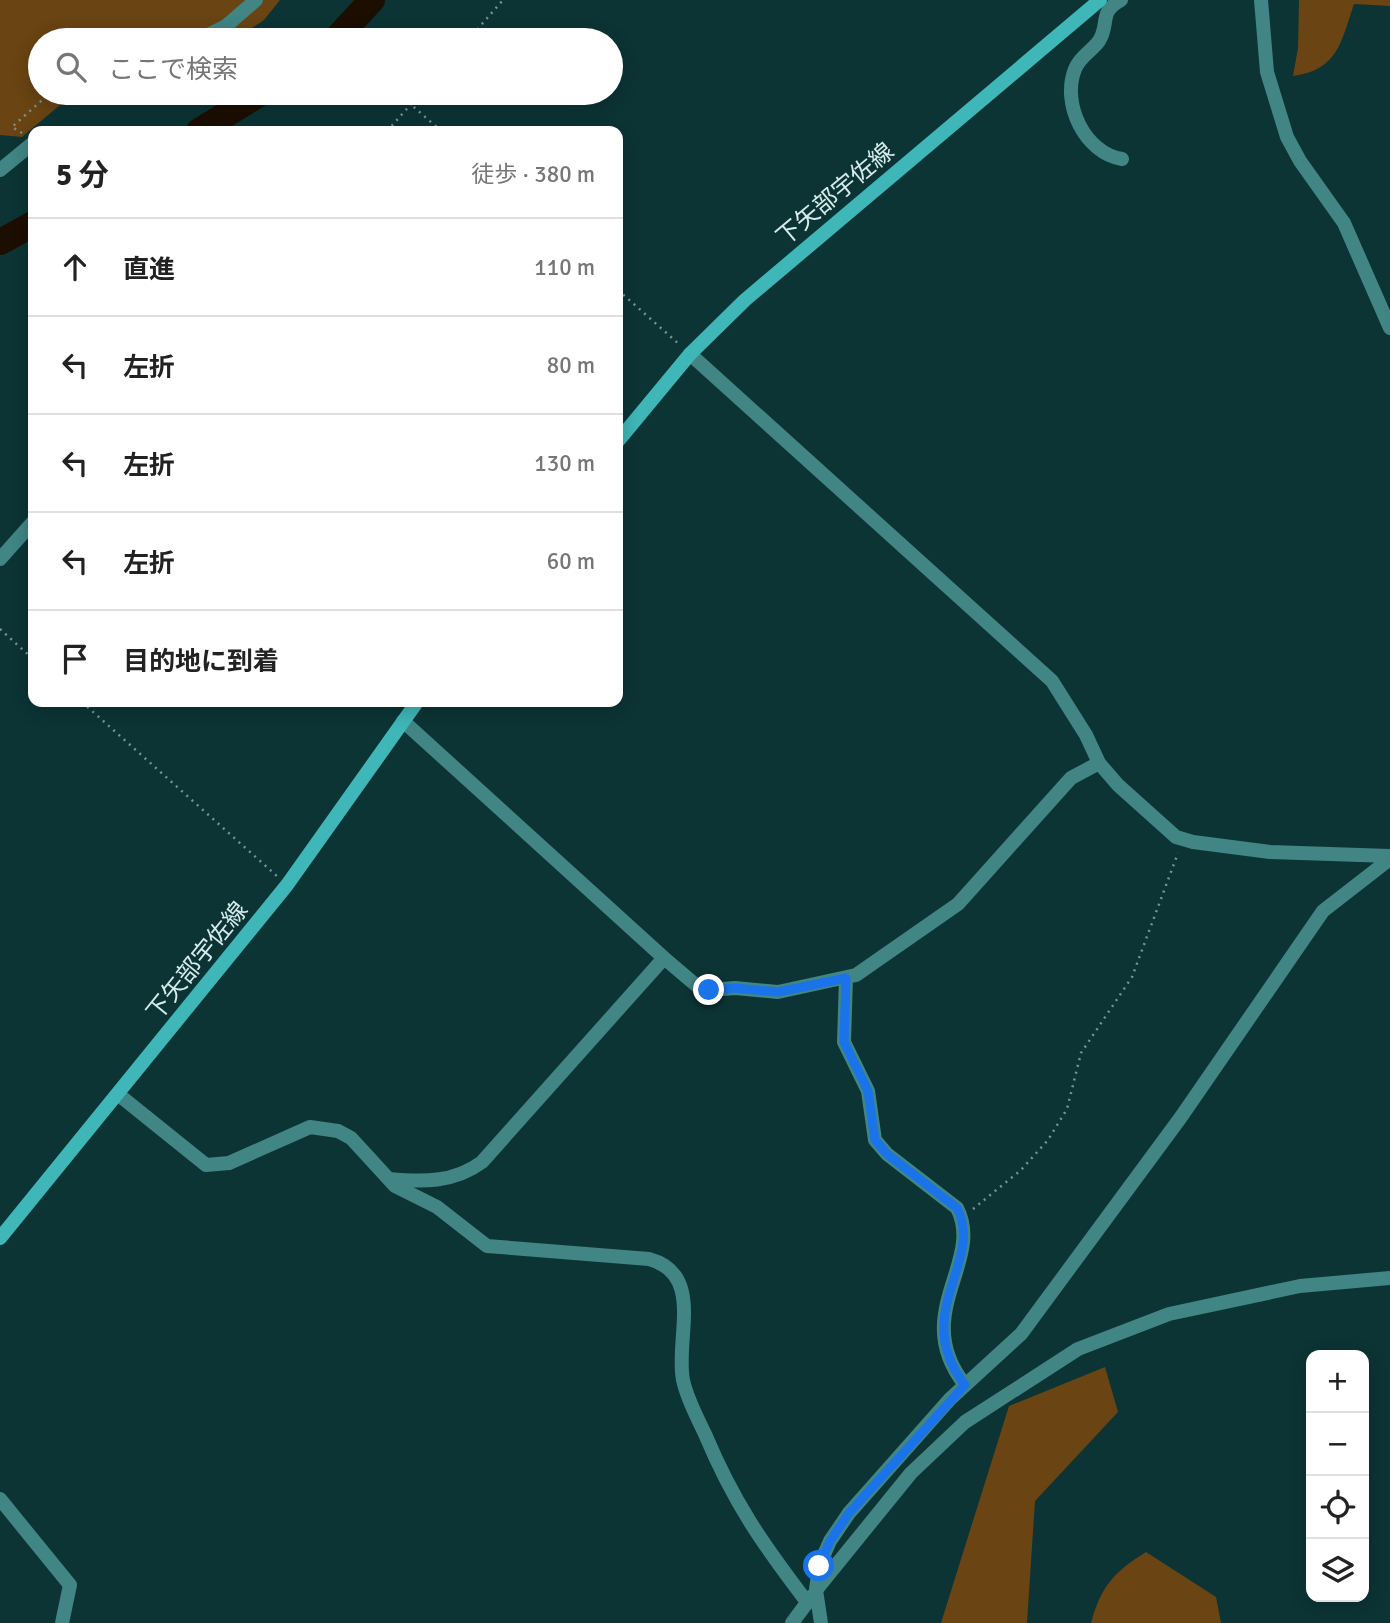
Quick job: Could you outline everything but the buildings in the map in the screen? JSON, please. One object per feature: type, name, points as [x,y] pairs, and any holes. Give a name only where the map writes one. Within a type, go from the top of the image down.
[{"type":"main road","name":"下矢部宇佐線","points":[[623,435],[690,354],[745,300],[1100,0]]},
{"type":"main road","name":"下矢部宇佐線","points":[[0,1238],[119,1095],[287,885],[413,707]]},
{"type":"street","points":[[222,28],[256,0]]},
{"type":"street","points":[[1121,0],[1111,5],[1106,13],[1101,37],[1074,70],[1072,99],[1082,130],[1094,145],[1107,156],[1122,159]]},
{"type":"street","points":[[1261,0],[1267,72],[1287,137],[1300,161],[1345,223],[1390,328]]},
{"type":"street","points":[[0,170],[28,138]]},
{"type":"street","points":[[690,354],[1046,675],[1065,698],[1099,763],[1118,785],[1183,839],[1270,852],[1390,857]]},
{"type":"street","points":[[0,559],[28,528]]},
{"type":"street","points":[[403,721],[664,958],[697,986],[709,990],[735,988],[778,992],[846,978],[866,969],[958,904],[1071,778],[1099,763]]},
{"type":"street","points":[[812,1596],[819,1566],[830,1541],[849,1513],[965,1385],[1021,1335],[1181,1117],[1323,911],[1390,857]]},
{"type":"street","points":[[389,1179],[417,1182],[451,1178],[468,1172],[481,1162],[664,958]]},
{"type":"street","points":[[846,978],[844,1042],[868,1091],[875,1140],[887,1154],[957,1208],[962,1217],[958,1261],[945,1312],[944,1348],[950,1365],[965,1385]]},
{"type":"street","points":[[119,1095],[206,1165],[221,1166],[302,1130],[317,1127],[338,1131],[351,1138],[402,1191],[436,1207],[487,1246],[649,1259],[670,1268],[684,1294],[682,1371],[687,1394],[737,1505],[763,1545],[812,1596],[821,1623]]},
{"type":"street","points":[[792,1623],[911,1473],[965,1422],[1078,1349],[1169,1314],[1300,1286],[1390,1278]]},
{"type":"street","points":[[0,1499],[70,1585],[62,1623]]},
{"type":"path","points":[[478,28],[503,0]]},
{"type":"path","points":[[28,138],[12,127],[37,105]]},
{"type":"path","points":[[391,126],[410,105]]},
{"type":"path","points":[[412,105],[435,126]]},
{"type":"path","points":[[623,294],[690,354]]},
{"type":"path","points":[[0,629],[28,654]]},
{"type":"path","points":[[88,707],[287,885]]},
{"type":"path","points":[[962,1217],[1021,1170],[1048,1140],[1066,1109],[1081,1053],[1132,977],[1183,839]]},
{"type":"shaded area","points":[[0,0],[280,0],[264,20],[252,28],[28,28],[28,105],[60,105],[35,126],[28,126],[28,132],[22,137],[0,135]]},
{"type":"shaded area","points":[[1299,0],[1390,0],[1390,6],[1354,4],[1341,42],[1329,61],[1308,73],[1293,76],[1298,48]]},
{"type":"shaded area","points":[[1105,1367],[1118,1412],[1035,1501],[1027,1623],[941,1623],[1009,1406]]},
{"type":"shaded area","points":[[1146,1552],[1216,1597],[1221,1623],[1091,1623],[1099,1599],[1110,1581],[1125,1566]]},
{"type":"waterway","points":[[346,28],[372,0]]},
{"type":"waterway","points":[[207,126],[241,105]]},
{"type":"waterway","points":[[0,242],[28,227]]},
{"type":"route","points":[[709,990],[740,988],[778,992],[816,982],[846,978],[842,1029],[844,1042],[868,1091],[875,1140],[887,1154],[957,1208],[962,1217],[963,1230],[958,1261],[946,1303],[944,1348],[950,1365],[965,1385],[849,1513],[830,1541],[819,1566]]}]
